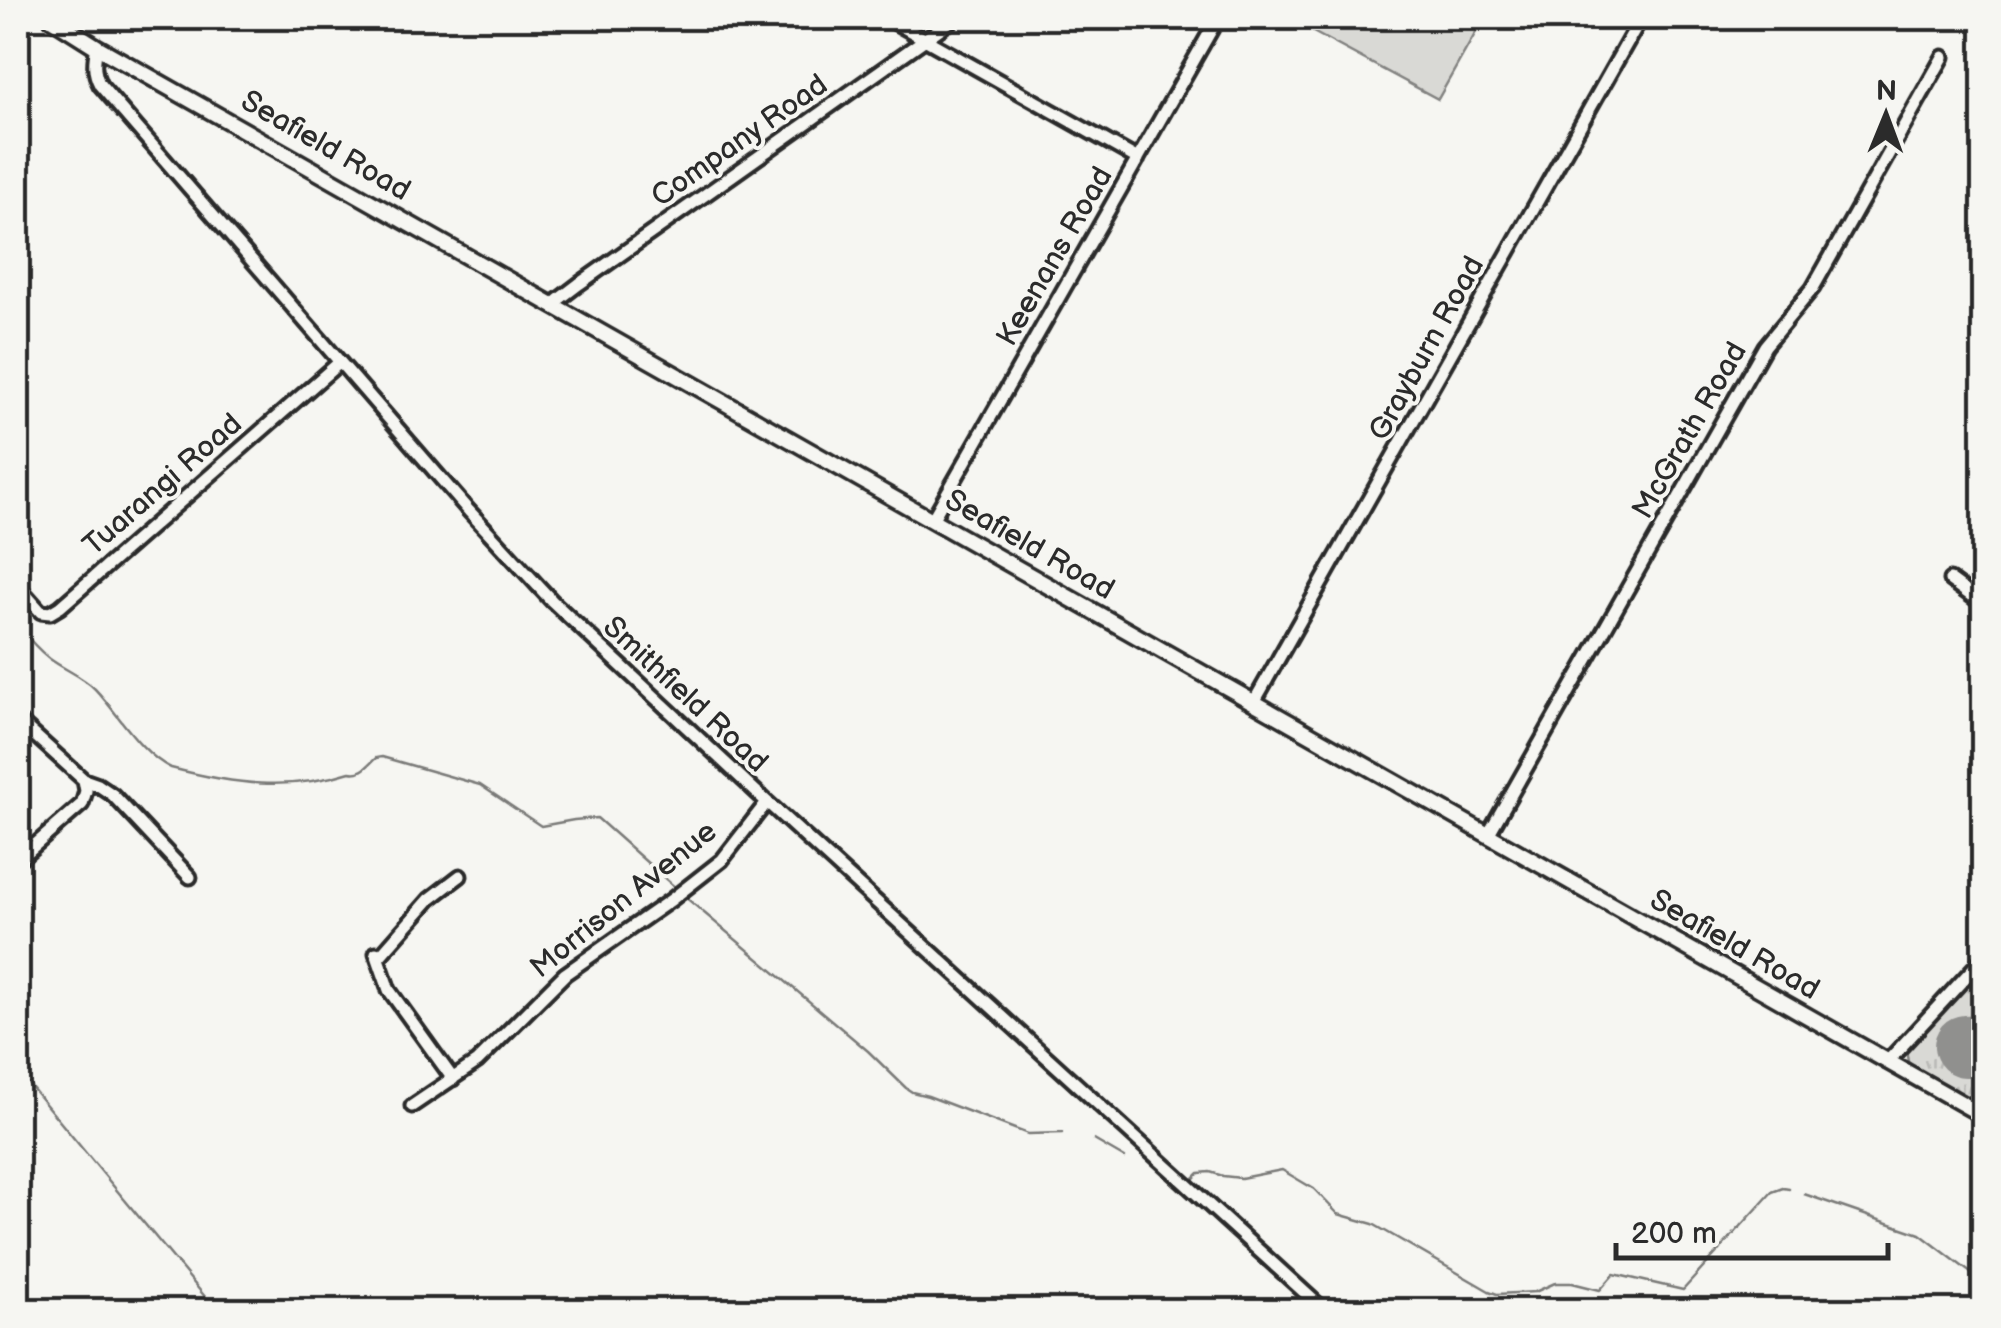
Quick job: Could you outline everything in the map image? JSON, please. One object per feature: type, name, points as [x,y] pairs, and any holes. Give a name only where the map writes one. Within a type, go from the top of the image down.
[{"type":"street","name":"Seafield Road","points":[[52,18],[1984,1116]]},
{"type":"street","points":[[888,18],[1138,159]]},
{"type":"street","name":"Company Road","points":[[555,307],[579,284],[955,18]]},
{"type":"street","name":"Keenans Road","points":[[932,520],[1218,18]]},
{"type":"street","name":"Grayburn Road","points":[[1254,702],[1641,18]]},
{"type":"street","name":"Smithfield Road","points":[[97,47],[94,70],[100,85],[469,511],[552,601],[1324,1310]]},
{"type":"street","name":"McGrath Road","points":[[1488,835],[1764,346],[1812,288],[1943,57]]},
{"type":"street","name":"Tuarangi Road","points":[[18,586],[41,612],[50,613],[60,607],[340,362]]},
{"type":"street","points":[[1950,580],[1984,605]]},
{"type":"street","points":[[18,720],[84,780],[114,794],[190,877]]},
{"type":"street","points":[[18,860],[82,804],[84,780]]},
{"type":"street","name":"Morrison Avenue","points":[[412,1106],[477,1062],[564,974],[672,900],[722,860],[767,802]]},
{"type":"street","points":[[454,1079],[389,990],[377,956],[430,899],[460,876]]},
{"type":"street","points":[[1887,1062],[1984,957]]},
{"type":"street","points":[[18,967],[18,976]]},
{"type":"green space","points":[[1287,18],[1484,18],[1438,99]]},
{"type":"green space","points":[[1983,962],[1983,1108],[1917,1071],[1908,1062],[1906,1049]]},
{"type":"waterway","points":[[18,625],[45,655],[95,689],[140,743],[171,768],[239,782],[282,784],[358,772],[382,757],[480,785],[541,826],[597,818],[678,890]]},
{"type":"waterway","points":[[684,896],[912,1092],[1028,1134],[1062,1133]]},
{"type":"waterway","points":[[18,1071],[216,1310]]},
{"type":"waterway","points":[[1094,1140],[1125,1158]]},
{"type":"waterway","points":[[1191,1181],[1199,1173],[1241,1178],[1282,1170],[1314,1189],[1338,1214],[1373,1224],[1497,1294],[1535,1292],[1555,1283],[1600,1290],[1614,1274],[1683,1290],[1772,1192],[1789,1189]]},
{"type":"waterway","points":[[1804,1194],[1920,1234],[1984,1283]]},
{"type":"runway","points":[[1965,1046],[1984,1045]]}]
